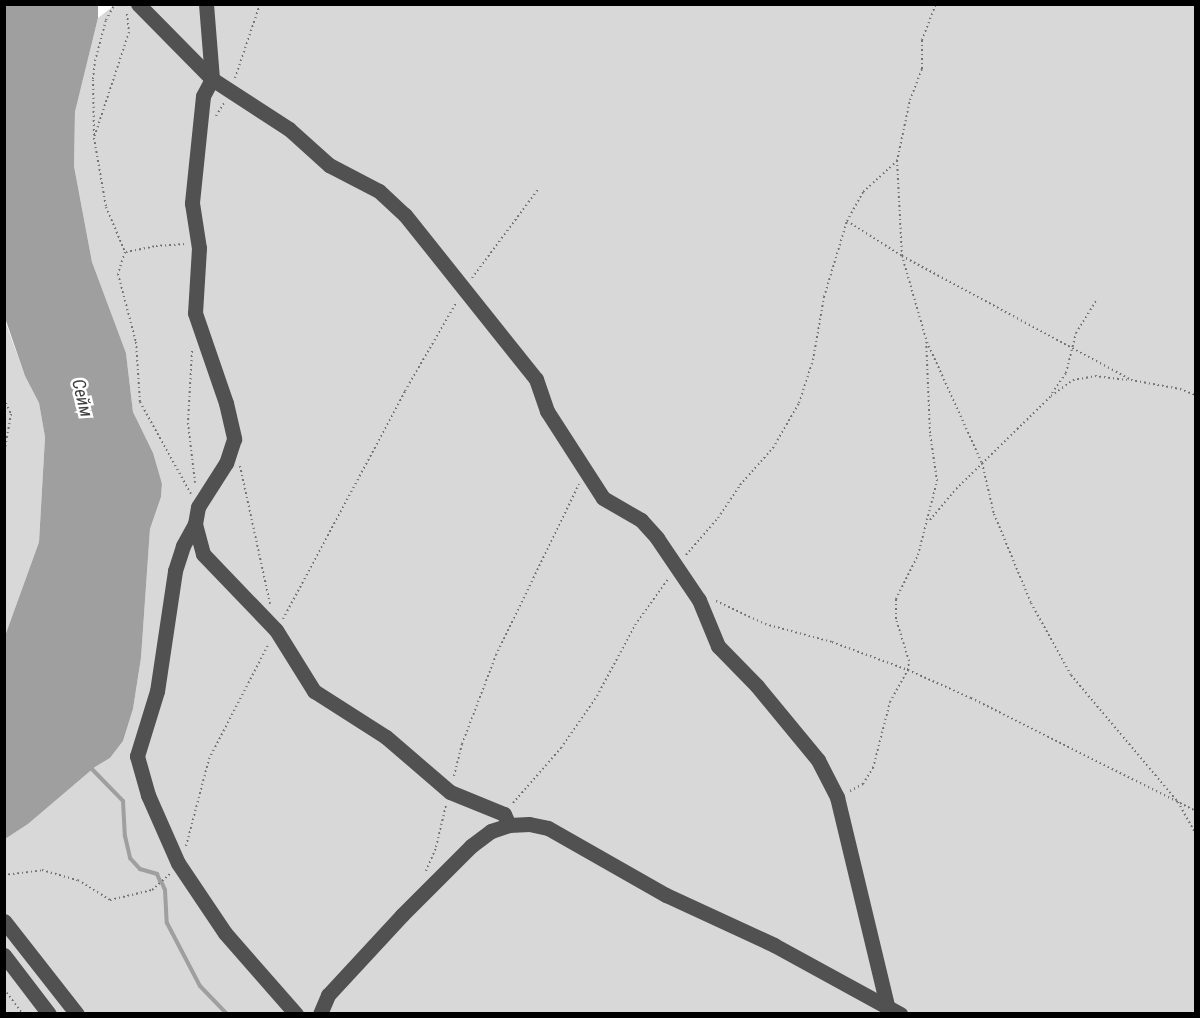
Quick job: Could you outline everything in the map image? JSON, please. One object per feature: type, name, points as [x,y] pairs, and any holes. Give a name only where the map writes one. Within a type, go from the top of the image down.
[{"type":"street","points":[[138,4],[212,79],[289,129],[329,165],[380,191],[405,215],[536,380],[547,411],[603,498],[641,520],[657,538],[675,568],[699,600],[718,646],[757,686],[818,759],[837,798],[894,1010]]},
{"type":"street","points":[[206,4],[212,79],[203,96],[200,142],[194,174],[192,203],[199,248],[195,313],[226,403],[234,439],[226,463],[198,507],[195,524],[183,546],[175,571],[158,691],[137,756],[148,795],[178,863],[225,933],[296,1014]]},
{"type":"street","points":[[195,524],[203,554],[276,630],[314,691],[386,737],[450,792],[506,820],[548,828],[666,895],[774,945],[894,1010]]},
{"type":"street","points":[[320,1014],[328,995],[402,915],[471,846],[506,820]]},
{"type":"street","points":[[4,921],[77,1014]]},
{"type":"street","points":[[4,955],[49,1014]]},
{"type":"path","points":[[115,4],[106,20],[95,61],[94,138],[106,207],[125,252],[118,274],[136,342],[141,402],[198,507]]},
{"type":"path","points":[[94,138],[129,32],[126,4]]},
{"type":"path","points":[[212,122],[230,92],[260,4]]},
{"type":"path","points":[[936,4],[922,40],[922,69],[910,100],[897,160],[902,256],[926,339],[982,463],[994,514],[1031,603],[1071,675],[1178,802],[1196,835]]},
{"type":"path","points":[[506,820],[597,696],[635,625],[675,568],[718,518],[740,485],[773,448],[800,403],[813,360],[824,297],[847,221],[863,192],[897,160]]},
{"type":"path","points":[[276,630],[405,391],[465,288],[539,188]]},
{"type":"path","points":[[847,221],[902,256],[1131,380]]},
{"type":"path","points":[[125,252],[156,246],[185,244],[197,235]]},
{"type":"path","points":[[1051,396],[1066,373],[1076,333],[1096,301]]},
{"type":"path","points":[[837,798],[863,784],[873,768],[890,702],[908,670],[909,662],[896,619],[896,599],[918,555],[937,481],[930,433],[926,339]]},
{"type":"path","points":[[193,346],[188,423],[198,507]]},
{"type":"path","points":[[928,522],[982,463],[1051,396],[1073,380],[1095,376],[1131,380],[1180,389],[1196,395]]},
{"type":"path","points":[[4,399],[11,414],[4,453]]},
{"type":"path","points":[[239,462],[271,608]]},
{"type":"path","points":[[425,872],[436,847],[462,744],[496,655],[585,471]]},
{"type":"path","points":[[699,600],[718,601],[765,624],[832,642],[908,670],[971,698],[1196,811]]},
{"type":"path","points":[[4,989],[23,1014]]},
{"type":"shaded area","points":[[116,4],[1195,5],[1195,1013],[5,1014],[5,839],[28,824],[95,767],[110,758],[123,741],[133,709],[141,658],[150,529],[161,497],[162,484],[133,412],[126,353],[92,262],[74,166],[75,112],[98,18]]},
{"type":"shaded area","points":[[4,318],[25,376],[39,403],[45,437],[39,542],[5,636]]},
{"type":"water","name":"Сейм","points":[[5,4],[98,5],[98,18],[75,112],[74,166],[92,262],[126,353],[133,412],[153,453],[162,484],[161,497],[150,529],[141,658],[133,709],[123,741],[110,758],[95,767],[28,824],[5,839],[5,636],[39,542],[45,437],[39,403],[25,376],[5,318]]},
{"type":"waterway","points":[[89,766],[123,801],[125,836],[130,858],[140,869],[157,874],[160,881]]},
{"type":"waterway","points":[[162,883],[165,890],[167,923],[200,986],[227,1014]]}]
